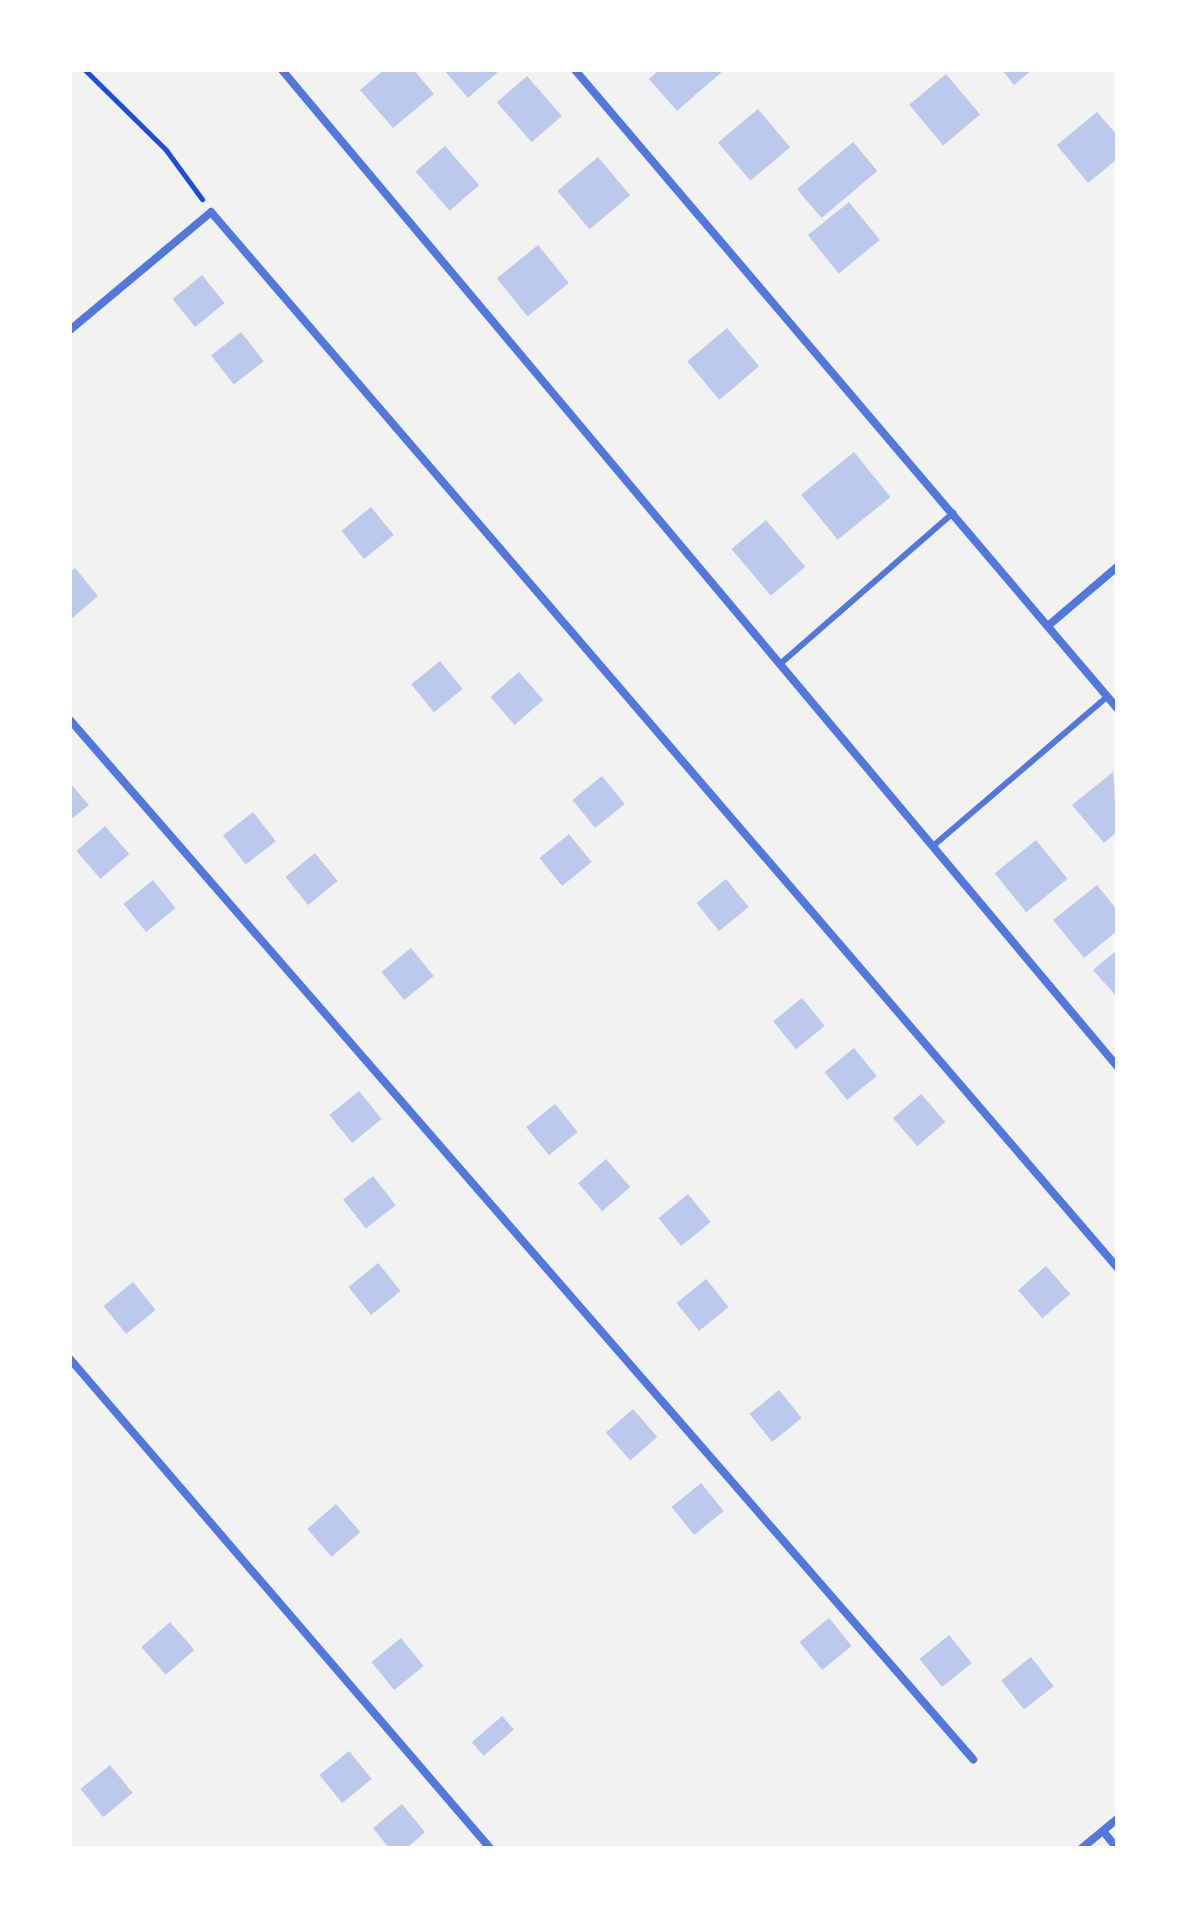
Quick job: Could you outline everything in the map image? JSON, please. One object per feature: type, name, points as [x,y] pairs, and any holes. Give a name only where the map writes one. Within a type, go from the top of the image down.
[{"type":"street","points":[[282,70],[1117,1066]]},
{"type":"street","points":[[575,70],[1117,708]]},
{"type":"street","points":[[70,330],[211,212],[1117,1267]]},
{"type":"street","points":[[1049,625],[1117,567]]},
{"type":"street","points":[[70,720],[973,1759]]},
{"type":"street","points":[[70,1359],[490,1848]]},
{"type":"street","points":[[1082,1848],[1117,1819]]},
{"type":"street","points":[[1103,1831],[1117,1848]]},
{"type":"lane","points":[[780,664],[953,513]]},
{"type":"lane","points":[[933,846],[1108,696]]},
{"type":"path","points":[[85,70],[166,150],[211,212]]},
{"type":"building","points":[[384,70],[414,70],[434,94],[393,128],[360,90]]},
{"type":"building","points":[[444,70],[500,70],[468,98]]},
{"type":"building","points":[[659,70],[724,70],[677,111],[649,79]]},
{"type":"building","points":[[1002,70],[1032,70],[1014,85]]},
{"type":"building","points":[[946,74],[980,115],[943,145],[909,105]]},
{"type":"building","points":[[527,76],[562,116],[532,142],[497,102]]},
{"type":"building","points":[[758,109],[790,147],[750,181],[718,142]]},
{"type":"building","points":[[1097,112],[1117,135],[1117,159],[1088,183],[1057,145]]},
{"type":"building","points":[[853,142],[877,171],[822,218],[797,189]]},
{"type":"building","points":[[445,146],[479,185],[450,211],[416,172]]},
{"type":"building","points":[[598,157],[630,195],[590,229],[557,191]]},
{"type":"building","points":[[849,202],[880,240],[839,273],[808,235]]},
{"type":"building","points":[[538,245],[569,283],[528,316],[497,278]]},
{"type":"building","points":[[202,275],[225,303],[195,327],[172,299]]},
{"type":"building","points":[[727,328],[759,366],[719,400],[687,361]]},
{"type":"building","points":[[241,332],[264,361],[234,385],[211,355]]},
{"type":"building","points":[[854,452],[891,497],[838,540],[801,495]]},
{"type":"building","points":[[371,507],[394,535],[364,559],[341,531]]},
{"type":"building","points":[[766,520],[805,567],[771,596],[732,549]]},
{"type":"building","points":[[75,568],[98,596],[70,620],[70,572]]},
{"type":"building","points":[[440,661],[463,689],[434,712],[411,684]]},
{"type":"building","points":[[519,672],[543,700],[515,725],[490,697]]},
{"type":"building","points":[[1113,772],[1117,832],[1104,843],[1072,805]]},
{"type":"building","points":[[602,776],[625,804],[595,828],[572,800]]},
{"type":"building","points":[[70,783],[89,805],[70,820]]},
{"type":"building","points":[[253,812],[276,841],[246,865],[223,835]]},
{"type":"building","points":[[105,826],[129,854],[101,879],[76,851]]},
{"type":"building","points":[[569,834],[592,862],[562,886],[539,858]]},
{"type":"building","points":[[1036,840],[1067,879],[1026,912],[995,873]]},
{"type":"building","points":[[315,853],[338,881],[308,905],[285,877]]},
{"type":"building","points":[[726,879],[749,907],[719,931],[696,903]]},
{"type":"building","points":[[153,880],[176,908],[146,932],[123,904]]},
{"type":"building","points":[[1097,885],[1117,910],[1117,931],[1084,958],[1053,920]]},
{"type":"building","points":[[411,948],[434,976],[404,1000],[381,972]]},
{"type":"building","points":[[1117,950],[1117,997],[1093,970]]},
{"type":"building","points":[[802,998],[825,1026],[796,1049],[773,1021]]},
{"type":"building","points":[[854,1048],[877,1076],[847,1100],[824,1072]]},
{"type":"building","points":[[359,1091],[382,1119],[352,1143],[329,1115]]},
{"type":"building","points":[[921,1094],[945,1122],[917,1146],[893,1118]]},
{"type":"building","points":[[555,1104],[578,1132],[549,1155],[526,1127]]},
{"type":"building","points":[[606,1159],[630,1187],[602,1211],[578,1183]]},
{"type":"building","points":[[373,1176],[396,1205],[366,1229],[343,1199]]},
{"type":"building","points":[[688,1194],[711,1222],[681,1246],[658,1218]]},
{"type":"building","points":[[378,1263],[401,1291],[371,1315],[348,1287]]},
{"type":"building","points":[[1046,1266],[1070,1294],[1042,1318],[1018,1290]]},
{"type":"building","points":[[706,1279],[729,1307],[699,1331],[676,1303]]},
{"type":"building","points":[[133,1282],[156,1310],[126,1334],[103,1306]]},
{"type":"building","points":[[779,1390],[802,1418],[772,1442],[749,1414]]},
{"type":"building","points":[[633,1409],[657,1437],[630,1461],[606,1433]]},
{"type":"building","points":[[701,1483],[724,1511],[694,1535],[671,1507]]},
{"type":"building","points":[[336,1504],[360,1532],[332,1557],[307,1529]]},
{"type":"building","points":[[829,1618],[852,1646],[822,1670],[799,1642]]},
{"type":"building","points":[[170,1622],[194,1650],[166,1675],[141,1647]]},
{"type":"building","points":[[949,1635],[972,1663],[942,1687],[919,1659]]},
{"type":"building","points":[[401,1638],[424,1666],[394,1690],[371,1662]]},
{"type":"building","points":[[1031,1657],[1054,1686],[1024,1710],[1001,1680]]},
{"type":"building","points":[[502,1716],[514,1730],[484,1756],[472,1742]]},
{"type":"building","points":[[349,1751],[372,1779],[342,1803],[319,1775]]},
{"type":"building","points":[[110,1765],[133,1793],[103,1817],[80,1789]]},
{"type":"building","points":[[402,1804],[425,1832],[407,1848],[389,1848],[373,1828]]}]
